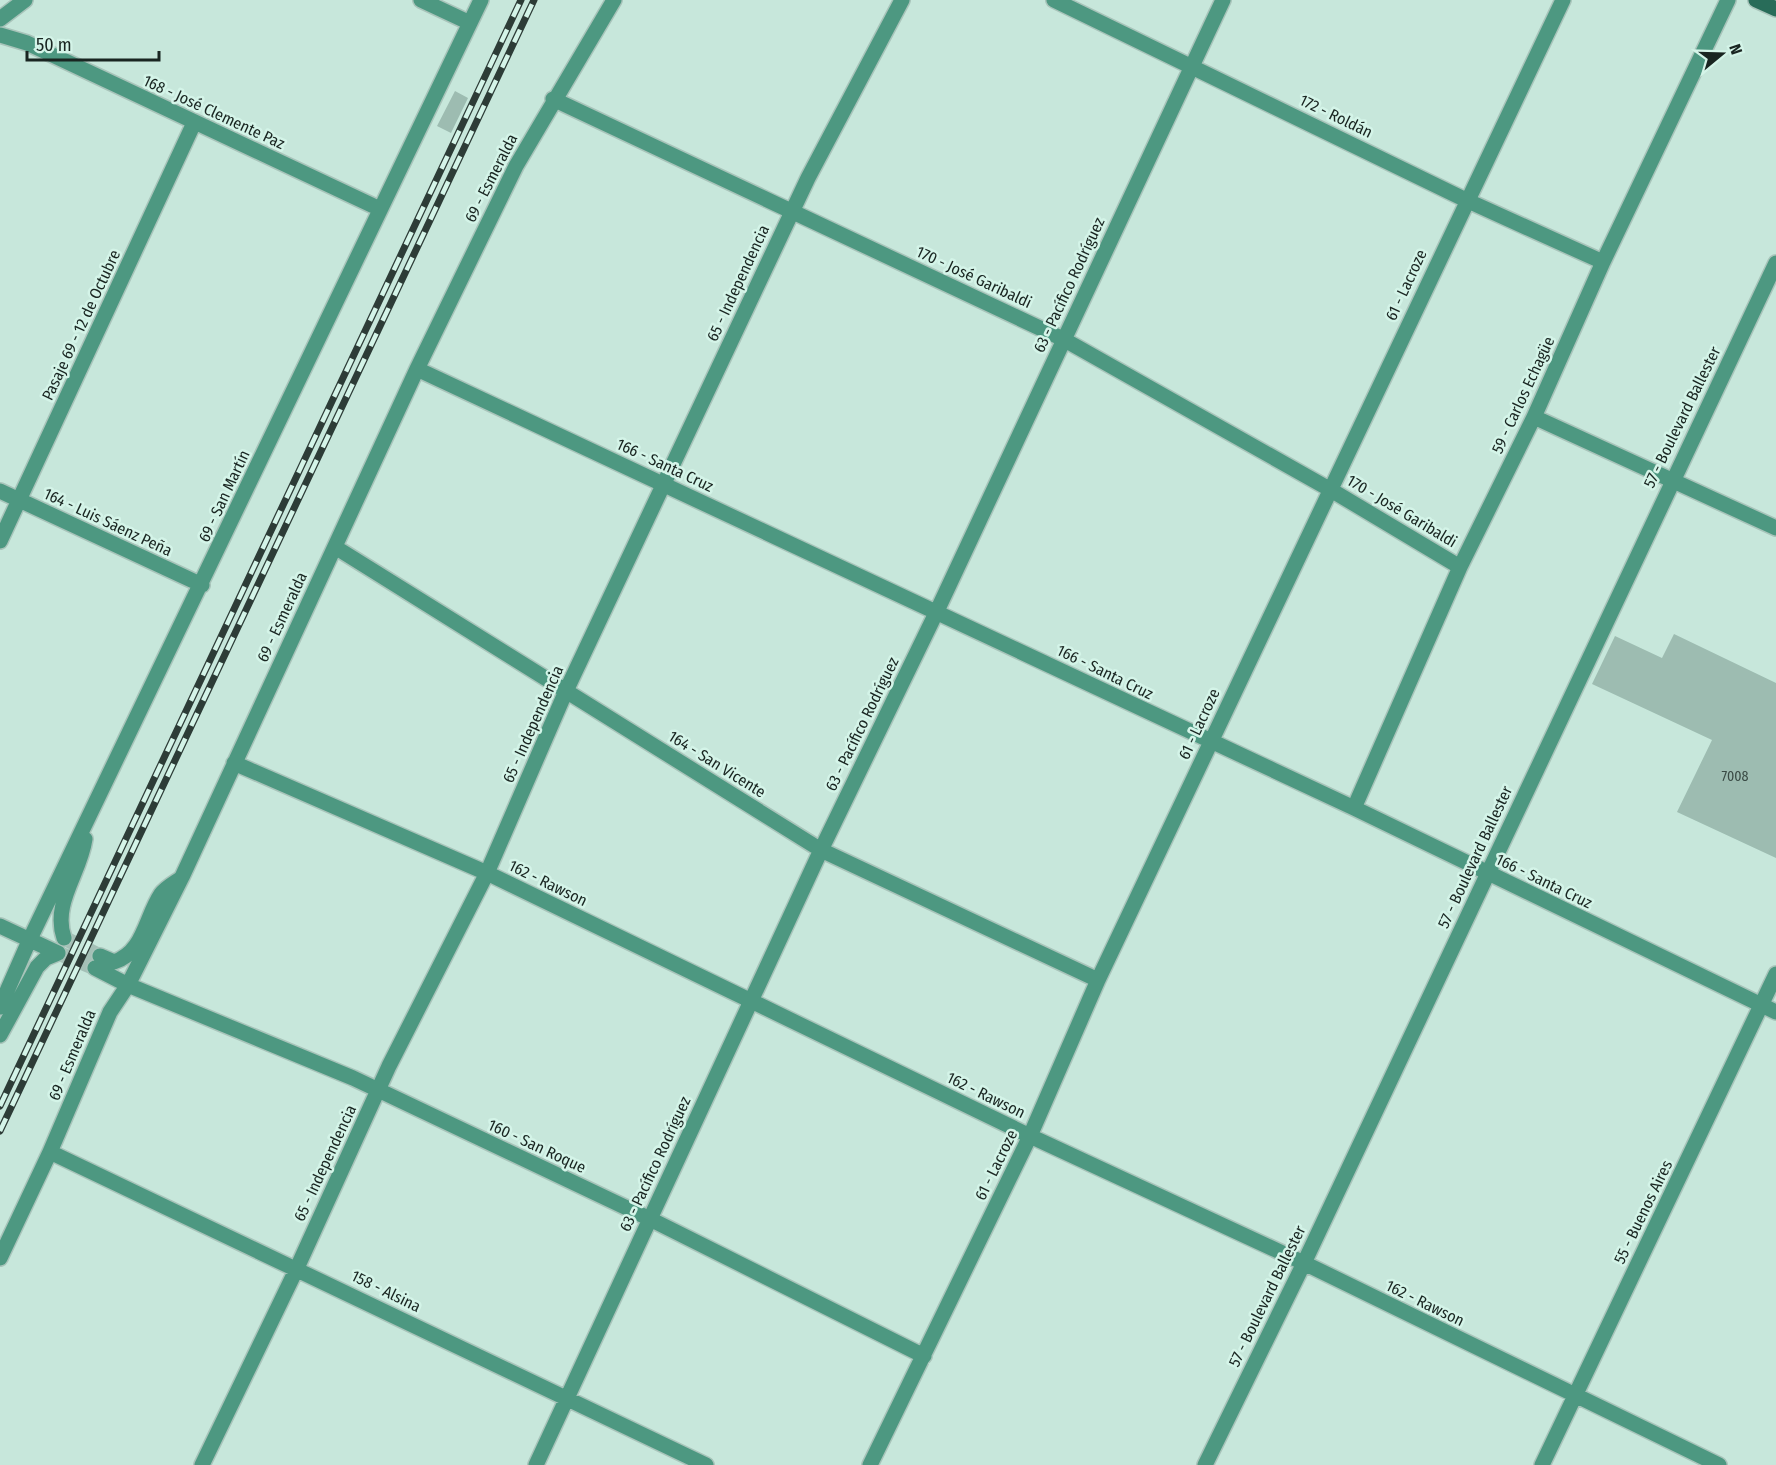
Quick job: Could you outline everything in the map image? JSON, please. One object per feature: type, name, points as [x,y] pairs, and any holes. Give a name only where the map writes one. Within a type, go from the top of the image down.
[{"type":"street","points":[[0,19],[25,0]]},
{"type":"street","points":[[422,0],[470,23]]},
{"type":"street","name":"69 - San Martín","points":[[0,1007],[29,941],[202,585],[481,0]]},
{"type":"street","name":"69 - Esmeralda","points":[[0,1258],[50,1152],[110,1012],[128,985],[182,877],[417,369],[516,166],[553,99],[614,0]]},
{"type":"street","name":"65 - Independencia","points":[[202,1465],[297,1268],[378,1090],[487,873],[566,691],[792,211],[902,0]]},
{"type":"street","name":"172 - Roldán","points":[[1054,0],[1466,200],[1603,262]]},
{"type":"street","name":"63 - Pacífico Rodríguez","points":[[536,1465],[648,1218],[821,850],[937,611],[1223,0]]},
{"type":"street","name":"61 - Lacroze","points":[[870,1465],[1030,1136],[1098,980],[1466,200],[1563,0]]},
{"type":"street","name":"59 - Carlos Echagüe","points":[[1354,808],[1460,567],[1534,417],[1603,262],[1728,0]]},
{"type":"street","points":[[1756,0],[1776,9]]},
{"type":"street","name":"168 - José Clemente Paz","points":[[0,34],[27,44],[380,209]]},
{"type":"street","name":"170 - José Garibaldi","points":[[553,99],[1063,339],[1331,490],[1460,567]]},
{"type":"street","name":"Pasaje 69 - 12 de Octubre","points":[[0,541],[194,123]]},
{"type":"street","name":"57 - Boulevard Ballester","points":[[1205,1465],[1304,1263],[1672,479],[1776,263]]},
{"type":"street","name":"166 - Santa Cruz","points":[[417,369],[1354,808],[1776,1012]]},
{"type":"street","points":[[1534,417],[1776,528]]},
{"type":"street","name":"164 - Luis Sáenz Peña","points":[[0,491],[202,585]]},
{"type":"street","name":"164 - San Vicente","points":[[335,547],[821,850],[1098,980]]},
{"type":"street","name":"162 - Rawson","points":[[234,763],[487,873],[1030,1136],[1304,1263],[1719,1465]]},
{"type":"street","points":[[61,946],[59,924],[64,896],[83,851],[87,821]]},
{"type":"street","name":"160 - San Roque","points":[[182,877],[162,892],[137,945],[126,958],[114,962],[97,962],[128,985],[378,1090],[648,1218],[924,1356]]},
{"type":"street","points":[[0,926],[29,941],[61,946]]},
{"type":"street","points":[[0,1035],[37,966],[61,946]]},
{"type":"street","name":"55 - Buenos Aires","points":[[1542,1465],[1776,974]]},
{"type":"street","name":"158 - Alsina","points":[[50,1152],[706,1465]]},
{"type":"building","points":[[455,91],[468,98],[451,133],[437,126]]},
{"type":"building","points":[[1674,634],[1776,683],[1776,858],[1677,812],[1712,740],[1592,684],[1615,636],[1662,658]]},
{"type":"tunnel","points":[[64,938],[100,956]]},
{"type":"tunnel","points":[[58,953],[95,968]]},
{"type":"railway","points":[[0,1106],[521,0]]},
{"type":"railway","points":[[0,1131],[534,0]]}]
